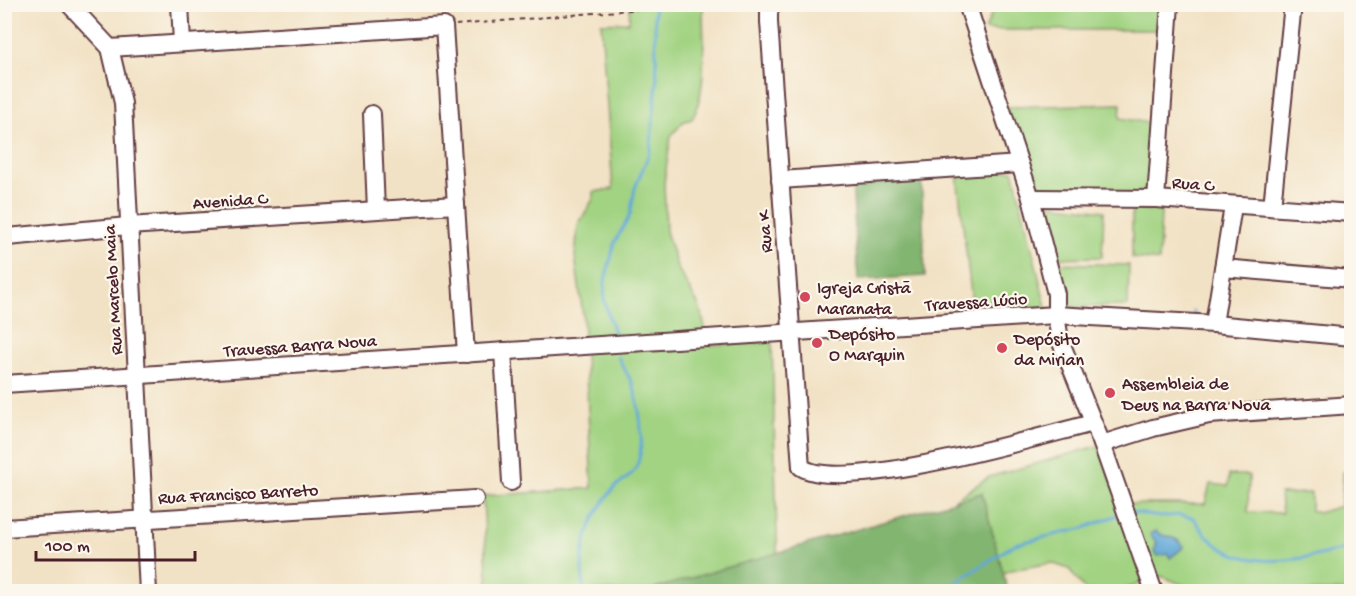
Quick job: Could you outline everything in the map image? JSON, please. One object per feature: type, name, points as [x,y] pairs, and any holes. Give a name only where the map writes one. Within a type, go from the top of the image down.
[{"type":"street","name":"Rua Marcelo Maia","points":[[69,4],[110,48],[123,103],[147,591]]},
{"type":"street","points":[[180,4],[182,43]]},
{"type":"street","points":[[967,4],[1031,198],[1056,294],[1056,315],[1060,340],[1102,444],[1154,591]]},
{"type":"street","points":[[1156,199],[1170,4]]},
{"type":"street","points":[[1272,207],[1293,4]]},
{"type":"street","name":"Rua K","points":[[773,5],[769,22],[801,467],[818,474],[887,470],[1093,423]]},
{"type":"street","points":[[110,48],[444,26],[466,354]]},
{"type":"street","points":[[372,114],[376,210]]},
{"type":"street","points":[[780,180],[1020,164]]},
{"type":"street","name":"Rua C","points":[[1031,198],[1156,199],[1352,213]]},
{"type":"street","name":"Avenida C","points":[[7,237],[128,226],[456,205]]},
{"type":"street","points":[[1214,324],[1233,206]]},
{"type":"street","points":[[1223,268],[1352,279]]},
{"type":"street","name":"Travessa Lúcio","points":[[503,351],[1056,315],[1214,324],[1352,337]]},
{"type":"street","points":[[503,351],[511,482]]},
{"type":"street","name":"Travessa Barra Nova","points":[[4,384],[503,351]]},
{"type":"street","points":[[1102,444],[1153,428],[1209,415],[1352,405]]},
{"type":"street","name":"Rua Francisco Barreto","points":[[4,528],[475,499]]},
{"type":"path","points":[[444,26],[698,4]]},
{"type":"green space","points":[[630,5],[703,5],[703,79],[692,119],[683,122],[671,136],[664,183],[666,231],[677,267],[699,306],[710,345],[772,342],[778,578],[918,524],[989,477],[1098,446],[1120,504],[1205,504],[1210,484],[1228,486],[1229,475],[1249,475],[1248,512],[1282,513],[1280,494],[1311,493],[1311,511],[1318,513],[1341,506],[1343,472],[1351,472],[1351,591],[1198,591],[1161,576],[1120,591],[1086,591],[1069,569],[1051,563],[1011,570],[998,576],[980,592],[488,591],[483,496],[592,488],[583,316],[575,256],[578,225],[593,199],[593,192],[613,189],[601,23],[629,22]]},
{"type":"green space","points":[[995,5],[1158,5],[1156,30],[985,30]]},
{"type":"green space","points":[[1121,104],[1120,118],[1155,124],[1153,196],[1035,194],[1006,107]]},
{"type":"green space","points":[[921,170],[925,276],[858,280],[852,177]]},
{"type":"green space","points":[[1013,170],[1046,307],[973,311],[957,174]]},
{"type":"green space","points":[[1035,202],[1104,211],[1102,257],[1051,258]]},
{"type":"green space","points":[[1132,208],[1161,211],[1159,261],[1132,258]]},
{"type":"green space","points":[[1054,263],[1129,265],[1128,306],[1063,307]]},
{"type":"green space","points":[[982,493],[1008,591],[643,592]]},
{"type":"water","points":[[1156,531],[1174,538],[1184,547],[1170,558],[1168,554],[1158,556],[1154,551],[1157,543],[1150,534]]},
{"type":"waterway","points":[[614,333],[604,300],[605,280],[615,242],[630,215],[635,188],[650,151],[657,81],[654,4]]},
{"type":"waterway","points":[[1193,311],[1196,317]]},
{"type":"waterway","points":[[585,592],[582,564],[591,525],[613,489],[634,471],[640,452],[641,429],[636,394],[618,357]]},
{"type":"waterway","points":[[1132,512],[1160,517],[1177,515],[1194,518],[1208,537],[1224,550],[1244,557],[1287,560],[1352,547]]},
{"type":"waterway","points":[[947,592],[950,586],[1015,544],[1084,528],[1120,514]]},
{"type":"place","name":"Igreja Cristã Maranata","points":[[805,297]]},
{"type":"place","name":"Depósito O Marquin","points":[[817,343]]},
{"type":"place","name":"Depósito da Mirian","points":[[1002,348]]},
{"type":"place","name":"Assembleia de Deus na Barra Nova","points":[[1110,393]]}]
